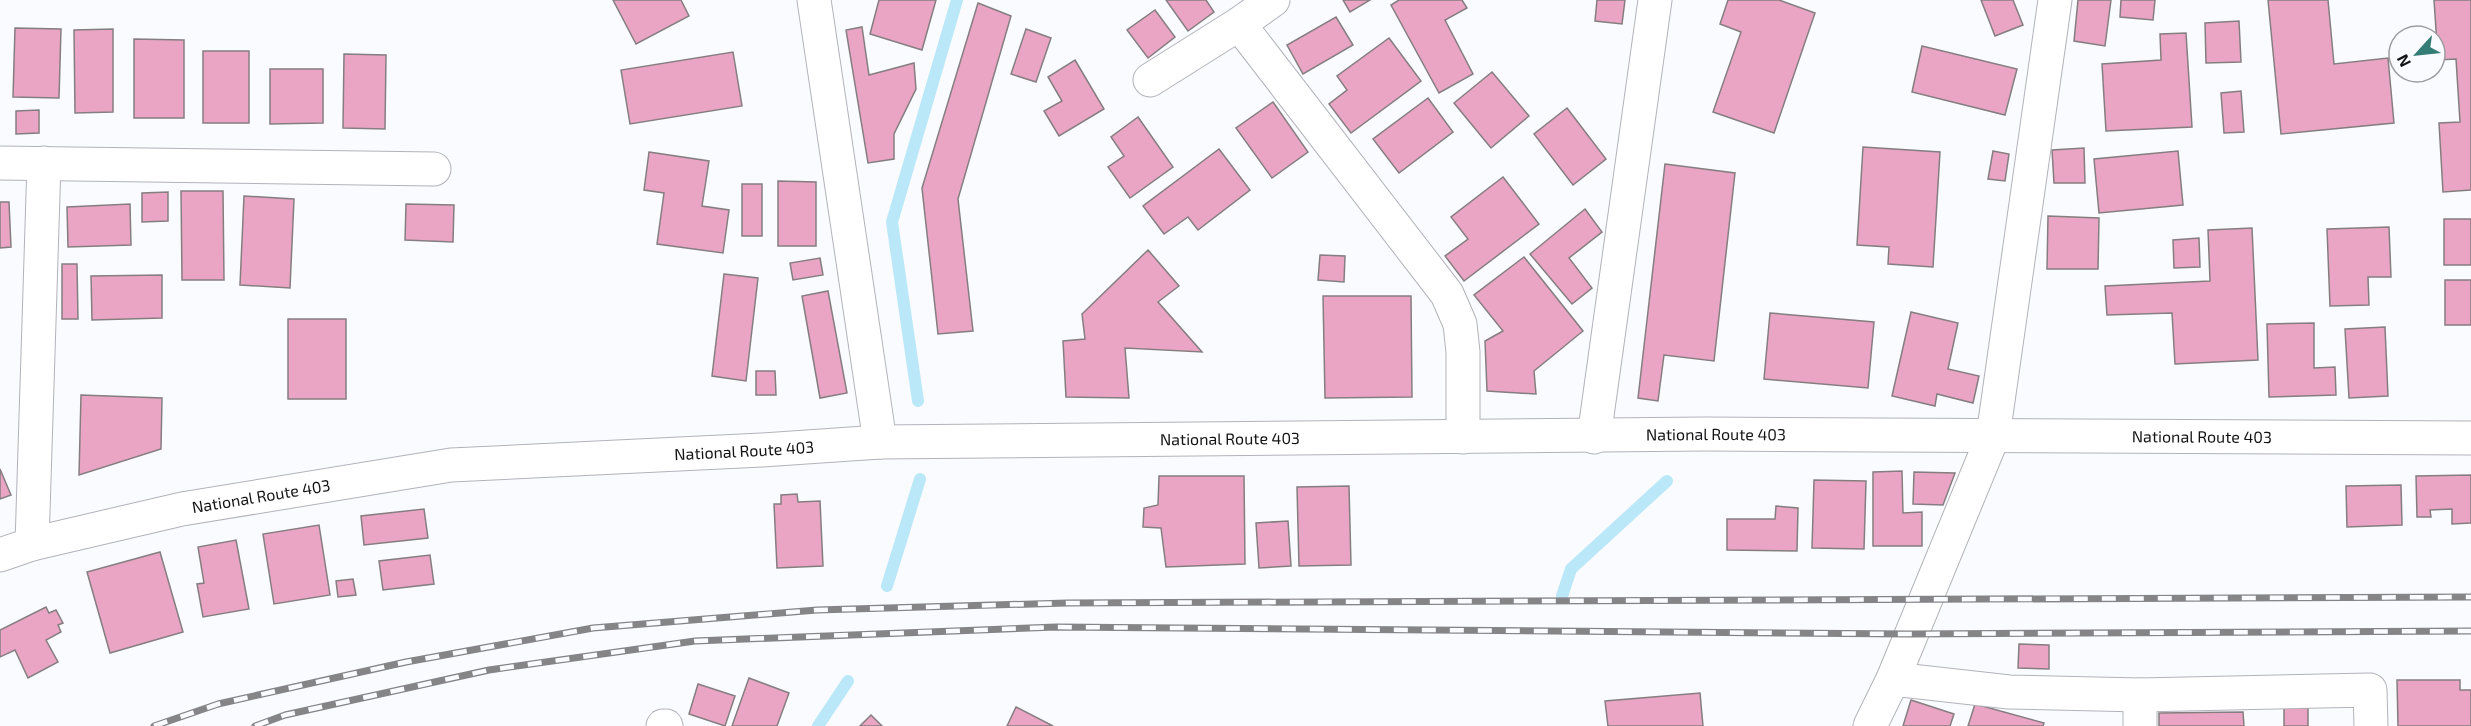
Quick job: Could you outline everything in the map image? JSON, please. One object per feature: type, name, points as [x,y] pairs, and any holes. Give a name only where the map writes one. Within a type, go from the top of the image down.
[{"type":"main road","points":[[814,0],[880,442]]},
{"type":"main road","points":[[1150,80],[1273,0]]},
{"type":"main road","points":[[1594,436],[1655,0]]},
{"type":"main road","points":[[1870,726],[1893,679],[1993,436],[2055,0]]},
{"type":"main road","points":[[1239,24],[1447,294],[1460,324],[1463,352],[1463,436]]},
{"type":"main road","points":[[0,163],[434,169]]},
{"type":"main road","points":[[32,544],[44,164]]},
{"type":"main road","name":"National Route 403","points":[[0,555],[32,544],[182,509],[451,465],[880,442],[1705,434],[2471,438]]},
{"type":"main road","points":[[1893,679],[2009,692],[2140,711],[2370,690],[2371,726]]},
{"type":"building","points":[[613,0],[681,0],[689,16],[636,44]]},
{"type":"building","points":[[879,0],[936,0],[922,50],[870,34]]},
{"type":"building","points":[[1166,0],[1206,0],[1214,12],[1188,31]]},
{"type":"building","points":[[1343,0],[1370,0],[1350,12]]},
{"type":"building","points":[[1399,0],[1462,0],[1467,8],[1445,20],[1473,74],[1439,93],[1391,5]]},
{"type":"building","points":[[1597,0],[1625,0],[1622,24],[1595,21]]},
{"type":"building","points":[[1728,0],[1779,0],[1815,13],[1774,133],[1713,112],[1741,32],[1720,24]]},
{"type":"building","points":[[1981,0],[2013,0],[2023,25],[1995,36]]},
{"type":"building","points":[[2078,0],[2111,0],[2105,46],[2074,41]]},
{"type":"building","points":[[2121,0],[2155,0],[2153,20],[2120,17]]},
{"type":"building","points":[[2268,0],[2328,0],[2334,64],[2387,58],[2387,84],[2390,84],[2394,123],[2281,134]]},
{"type":"building","points":[[2434,0],[2471,0],[2471,190],[2443,192],[2439,123],[2460,122],[2456,59],[2447,60],[2447,24],[2436,24]]},
{"type":"building","points":[[978,3],[1011,16],[958,199],[973,331],[938,334],[922,188]]},
{"type":"building","points":[[1155,10],[1175,37],[1148,58],[1127,30]]},
{"type":"building","points":[[1336,17],[1353,45],[1303,74],[1287,45]]},
{"type":"building","points":[[2239,21],[2241,62],[2206,63],[2205,23]]},
{"type":"building","points":[[862,27],[869,75],[914,63],[916,89],[894,134],[894,159],[868,163],[846,30]]},
{"type":"building","points":[[15,28],[61,29],[59,98],[13,97]]},
{"type":"building","points":[[113,29],[113,112],[75,113],[74,30]]},
{"type":"building","points":[[1026,29],[1051,38],[1036,82],[1011,74]]},
{"type":"building","points":[[2186,33],[2192,127],[2106,131],[2102,64],[2161,60],[2160,34]]},
{"type":"building","points":[[1389,38],[1421,81],[1351,133],[1329,104],[1347,90],[1337,76]]},
{"type":"building","points":[[134,39],[184,40],[184,118],[134,118]]},
{"type":"building","points":[[1922,46],[2017,69],[2005,115],[1912,92]]},
{"type":"building","points":[[203,51],[249,51],[249,123],[203,123]]},
{"type":"building","points":[[733,52],[742,106],[630,124],[621,70]]},
{"type":"building","points":[[344,54],[386,55],[385,129],[343,128]]},
{"type":"building","points":[[1075,60],[1104,109],[1059,136],[1044,111],[1062,101],[1048,77]]},
{"type":"building","points":[[270,69],[323,69],[323,123],[270,124]]},
{"type":"building","points":[[1492,72],[1529,116],[1491,148],[1454,103]]},
{"type":"building","points":[[2241,91],[2244,132],[2224,133],[2221,93]]},
{"type":"building","points":[[1428,98],[1453,132],[1399,173],[1373,139]]},
{"type":"building","points":[[1273,102],[1308,152],[1272,178],[1236,128]]},
{"type":"building","points":[[1567,108],[1606,159],[1573,185],[1534,134]]},
{"type":"building","points":[[39,110],[39,133],[16,134],[16,111]]},
{"type":"building","points":[[1138,117],[1173,167],[1130,198],[1108,167],[1124,156],[1111,137]]},
{"type":"building","points":[[1863,147],[1940,152],[1933,267],[1888,264],[1889,247],[1857,245]]},
{"type":"building","points":[[2084,148],[2085,183],[2054,183],[2052,150]]},
{"type":"building","points":[[1219,149],[1250,190],[1198,230],[1188,217],[1164,234],[1143,206]]},
{"type":"building","points":[[1993,151],[2009,154],[2005,181],[1988,179]]},
{"type":"building","points":[[2178,151],[2183,205],[2099,213],[2094,159]]},
{"type":"building","points":[[649,152],[709,161],[702,206],[729,210],[723,253],[657,244],[664,193],[644,190]]},
{"type":"building","points":[[1665,164],[1735,173],[1714,361],[1664,355],[1658,401],[1638,398]]},
{"type":"building","points":[[1503,177],[1539,224],[1464,281],[1445,256],[1468,239],[1451,217]]},
{"type":"building","points":[[778,181],[816,182],[816,246],[778,246]]},
{"type":"building","points":[[742,184],[762,184],[762,236],[742,236]]},
{"type":"building","points":[[181,191],[223,191],[224,280],[182,280]]},
{"type":"building","points":[[168,192],[168,221],[142,222],[142,193]]},
{"type":"building","points":[[244,196],[294,199],[290,288],[240,285]]},
{"type":"building","points":[[0,202],[9,202],[11,247],[0,248]]},
{"type":"building","points":[[130,204],[131,245],[68,247],[67,207]]},
{"type":"building","points":[[406,204],[454,205],[453,242],[405,240]]},
{"type":"building","points":[[1585,209],[1602,232],[1569,258],[1592,288],[1572,304],[1530,254]]},
{"type":"building","points":[[2048,216],[2099,218],[2098,269],[2047,269]]},
{"type":"building","points":[[2444,219],[2471,219],[2471,265],[2444,265]]},
{"type":"building","points":[[2389,227],[2391,277],[2368,277],[2369,305],[2330,306],[2327,229]]},
{"type":"building","points":[[2252,228],[2258,360],[2175,364],[2172,313],[2107,315],[2105,286],[2210,281],[2208,230]]},
{"type":"building","points":[[2199,238],[2200,267],[2174,268],[2173,240]]},
{"type":"building","points":[[1148,250],[1179,286],[1158,302],[1202,352],[1125,348],[1129,398],[1066,397],[1063,341],[1085,339],[1082,314]]},
{"type":"building","points":[[1320,255],[1345,256],[1344,282],[1318,280]]},
{"type":"building","points":[[1524,257],[1583,331],[1534,371],[1536,394],[1487,391],[1485,341],[1503,331],[1474,295]]},
{"type":"building","points":[[820,258],[823,275],[793,280],[790,263]]},
{"type":"building","points":[[62,264],[77,264],[78,319],[62,319]]},
{"type":"building","points":[[724,274],[758,278],[746,381],[712,376]]},
{"type":"building","points":[[162,275],[162,318],[92,320],[91,276]]},
{"type":"building","points":[[2445,280],[2471,280],[2471,325],[2445,325]]},
{"type":"building","points":[[828,291],[847,393],[820,398],[802,296]]},
{"type":"building","points":[[1323,296],[1411,296],[1412,397],[1325,398]]},
{"type":"building","points":[[1911,312],[1958,323],[1948,369],[1979,376],[1973,403],[1937,394],[1935,406],[1892,396]]},
{"type":"building","points":[[1770,313],[1874,322],[1868,388],[1764,379]]},
{"type":"building","points":[[288,319],[346,319],[346,399],[288,399]]},
{"type":"building","points":[[2314,323],[2314,368],[2335,367],[2336,395],[2269,397],[2267,324]]},
{"type":"building","points":[[2385,327],[2388,396],[2349,398],[2345,329]]},
{"type":"building","points":[[756,371],[775,371],[776,395],[756,395]]},
{"type":"building","points":[[81,395],[162,398],[161,449],[79,475]]},
{"type":"building","points":[[0,469],[11,495],[0,499]]},
{"type":"building","points":[[1902,471],[1903,513],[1922,512],[1922,546],[1873,546],[1873,472]]},
{"type":"building","points":[[1914,472],[1955,473],[1943,505],[1913,504]]},
{"type":"building","points":[[2471,475],[2471,523],[2452,524],[2452,509],[2430,510],[2431,517],[2417,517],[2416,476]]},
{"type":"building","points":[[1159,476],[1244,476],[1245,564],[1166,567],[1161,528],[1143,527],[1144,508],[1158,505]]},
{"type":"building","points":[[1814,480],[1866,481],[1864,549],[1812,548]]},
{"type":"building","points":[[2401,485],[2402,525],[2347,527],[2346,486]]},
{"type":"building","points":[[1349,486],[1351,565],[1299,566],[1297,487]]},
{"type":"building","points":[[797,494],[798,502],[820,501],[823,566],[777,568],[774,504],[781,504],[781,495]]},
{"type":"building","points":[[1776,506],[1798,508],[1797,551],[1727,550],[1727,519],[1775,519]]},
{"type":"building","points":[[424,509],[428,538],[364,545],[361,516]]},
{"type":"building","points":[[1288,521],[1291,566],[1259,568],[1256,523]]},
{"type":"building","points":[[319,525],[330,595],[274,604],[263,534]]},
{"type":"building","points":[[236,540],[249,609],[203,617],[197,584],[204,583],[198,547]]},
{"type":"building","points":[[160,552],[183,632],[110,653],[87,572]]},
{"type":"building","points":[[430,555],[434,584],[383,590],[379,561]]},
{"type":"building","points":[[353,579],[356,595],[338,597],[336,581]]},
{"type":"building","points":[[46,607],[49,613],[56,610],[63,623],[58,625],[61,632],[46,640],[58,662],[28,678],[15,650],[0,657],[0,630]]},
{"type":"building","points":[[2019,644],[2049,645],[2049,669],[2018,668]]},
{"type":"building","points":[[749,678],[789,693],[777,726],[732,726]]},
{"type":"building","points":[[2397,680],[2460,680],[2460,690],[2471,690],[2471,726],[2398,726]]},
{"type":"building","points":[[698,684],[735,696],[725,726],[689,714]]},
{"type":"building","points":[[1700,693],[1703,726],[1608,726],[1605,701]]},
{"type":"building","points":[[1911,700],[1954,714],[1950,726],[1903,726]]},
{"type":"building","points":[[1975,704],[2044,723],[2043,726],[1968,726]]},
{"type":"building","points":[[1016,707],[1053,726],[1007,726]]},
{"type":"building","points":[[2284,708],[2308,708],[2308,726],[2284,726]]},
{"type":"building","points":[[2243,712],[2244,726],[2159,726],[2159,713]]},
{"type":"building","points":[[871,715],[882,726],[860,726]]},
{"type":"waterway","points":[[918,401],[892,222],[957,0]]},
{"type":"waterway","points":[[887,586],[920,479]]},
{"type":"waterway","points":[[1562,596],[1571,569],[1667,481]]},
{"type":"waterway","points":[[818,726],[848,681]]},
{"type":"railway","points":[[154,726],[218,704],[406,662],[593,628],[817,610],[1067,603],[2471,597]]},
{"type":"railway","points":[[255,726],[285,715],[489,670],[695,641],[1056,627],[1911,634],[2471,631]]}]
